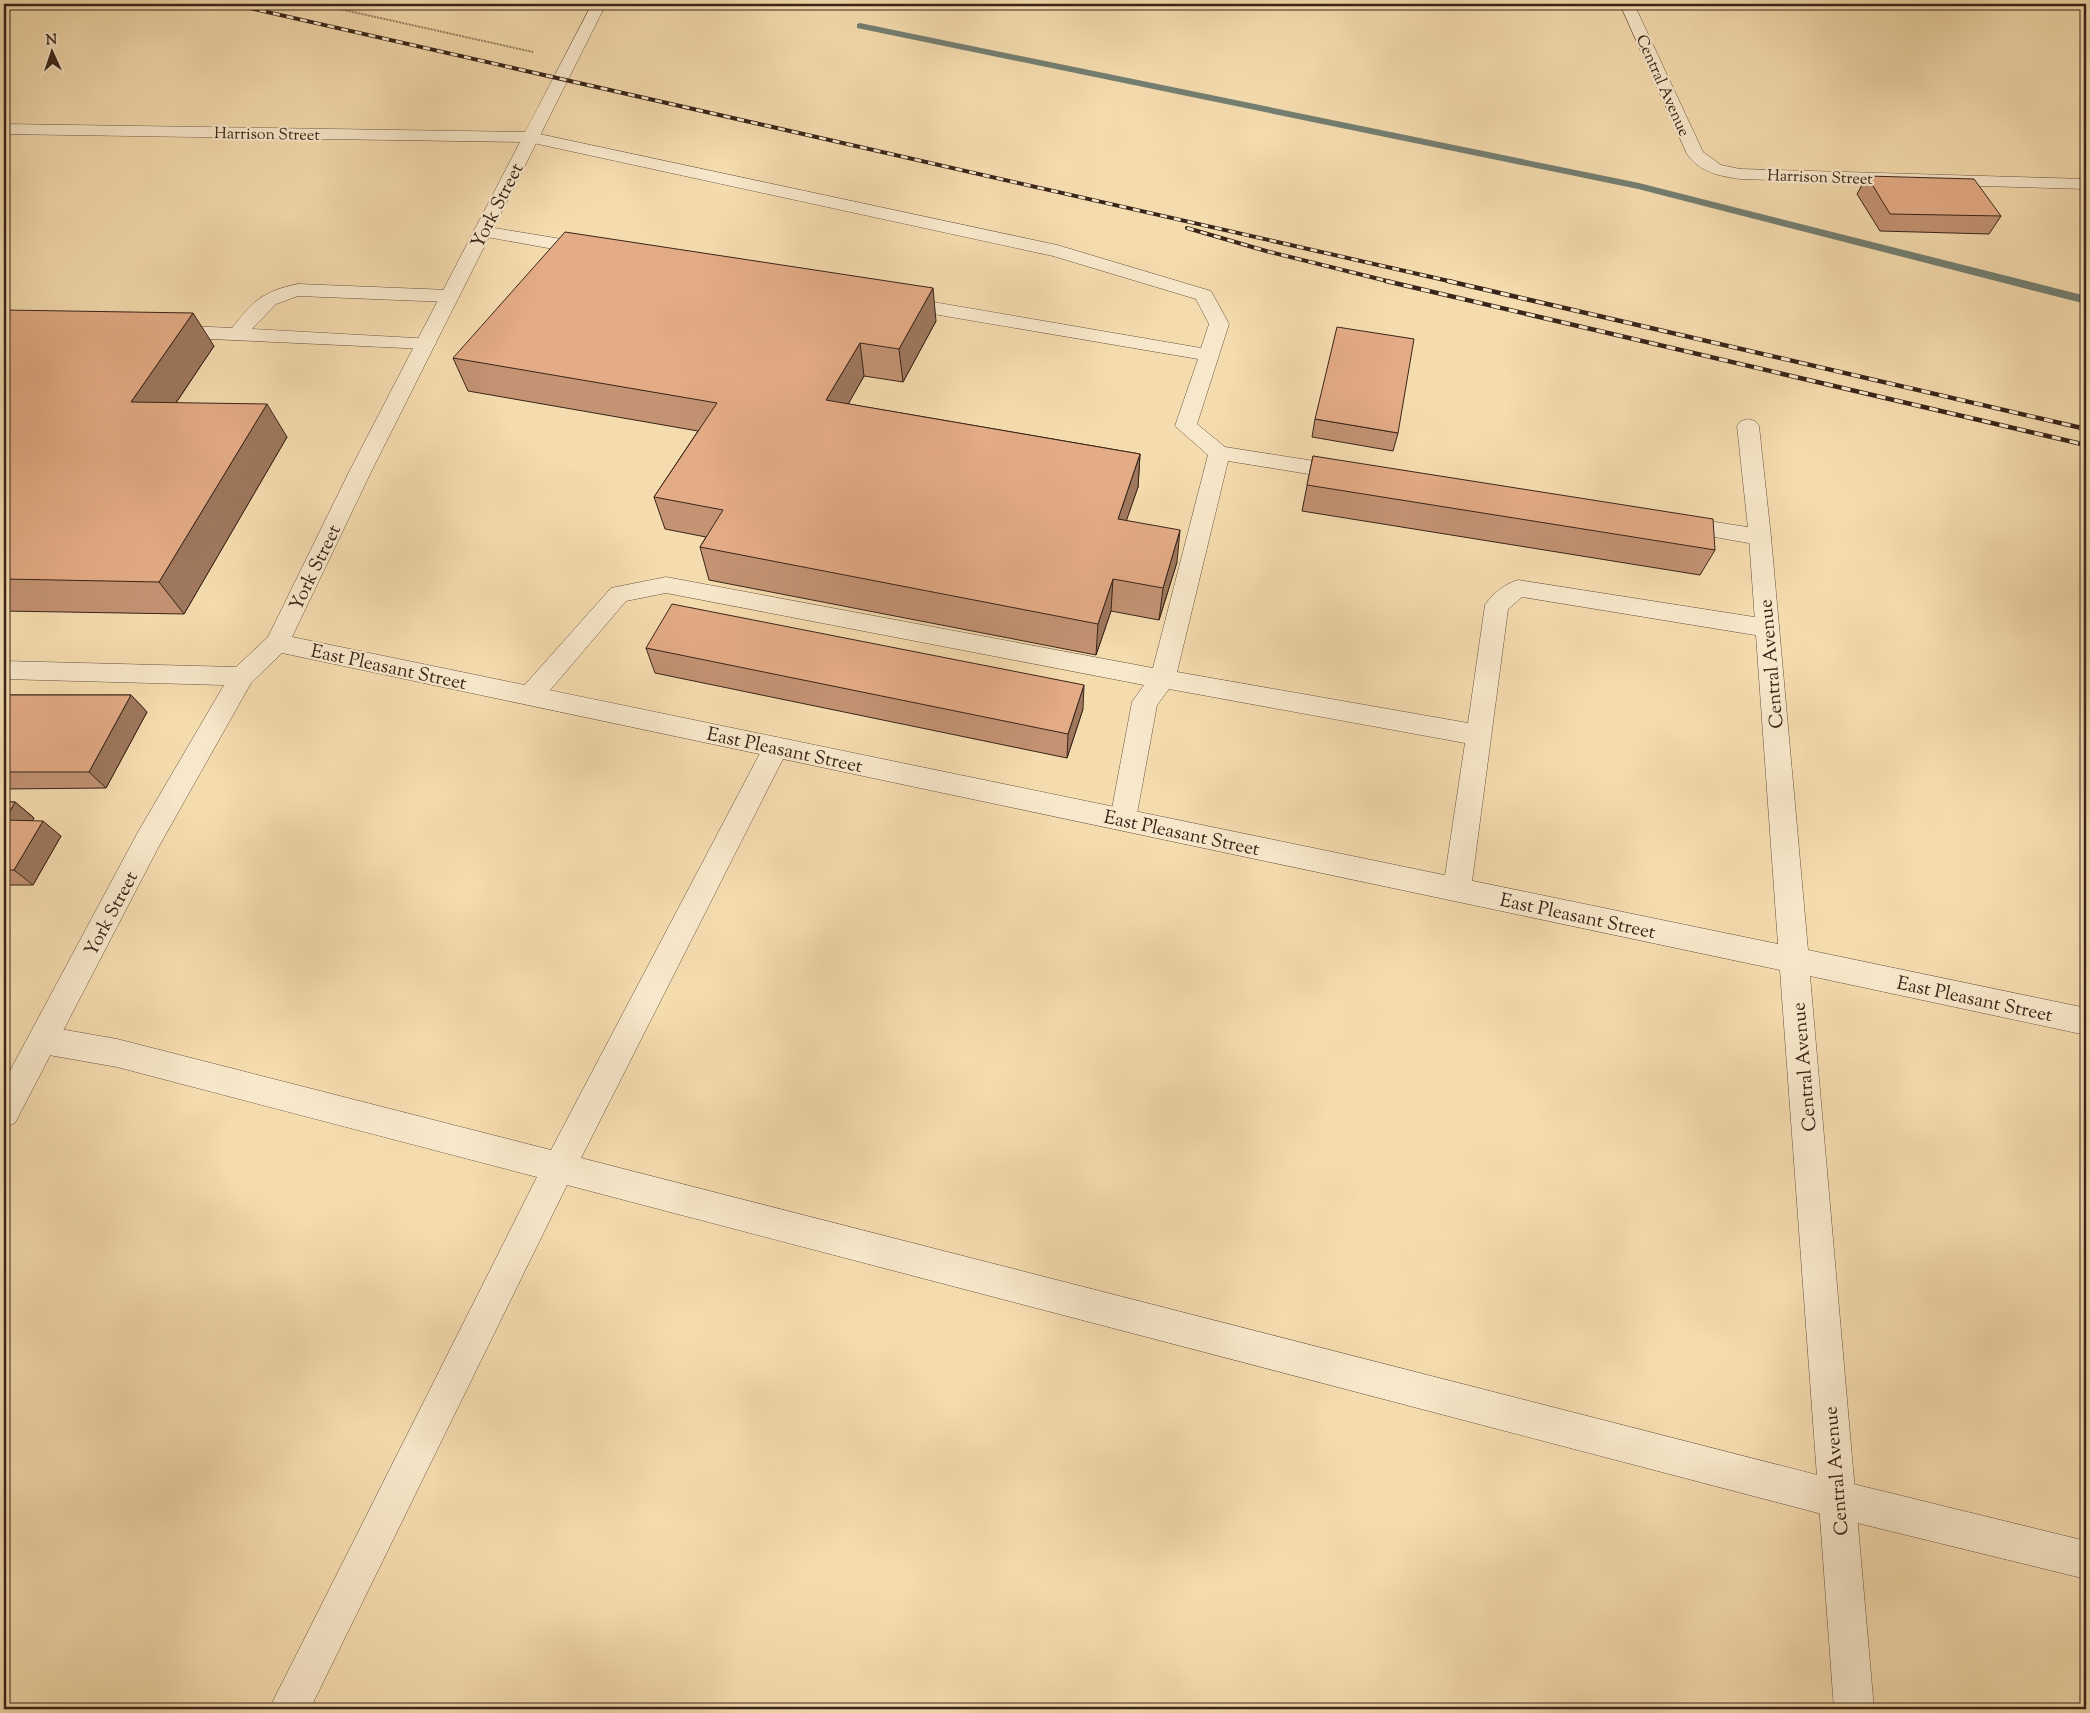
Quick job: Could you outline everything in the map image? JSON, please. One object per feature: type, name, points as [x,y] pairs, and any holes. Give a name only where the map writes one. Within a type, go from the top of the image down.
[{"type":"street","name":"York Street","points":[[4,1113],[148,840],[242,676],[277,643],[449,296],[599,4]]},
{"type":"street","name":"Central Avenue","points":[[1627,4],[1695,154],[1704,164]]},
{"type":"street","name":"Harrison Street","points":[[4,130],[530,137],[1057,251],[1204,296],[1219,324],[1186,426],[1219,453]]},
{"type":"street","name":"Harrison Street","points":[[1704,164],[1716,170],[1740,174],[2086,184]]},
{"type":"street","points":[[482,231],[613,253]]},
{"type":"street","points":[[237,334],[268,298],[281,292],[298,290],[449,296]]},
{"type":"street","points":[[877,298],[1209,355]]},
{"type":"street","points":[[148,330],[426,343]]},
{"type":"street","name":"Central Avenue","points":[[1748,426],[1760,537],[1854,1709]]},
{"type":"street","points":[[1123,819],[1145,702],[1163,679],[1219,453],[1365,476]]},
{"type":"street","points":[[1657,521],[1760,537]]},
{"type":"street","points":[[531,696],[619,594],[666,585],[1163,679],[1478,735]]},
{"type":"street","points":[[1457,889],[1497,605],[1518,588],[1767,628]]},
{"type":"street","name":"East Pleasant Street","points":[[277,643],[2086,1021]]},
{"type":"street","points":[[4,670],[242,676]]},
{"type":"street","points":[[289,1709],[559,1168],[776,747]]},
{"type":"street","points":[[43,1040],[117,1053],[1837,1499],[2086,1560]]},
{"type":"path","points":[[317,4],[462,38],[570,60]]},
{"type":"building","points":[[1867,176],[1974,179],[2001,216],[1890,214]]},
{"type":"building","points":[[565,232],[933,288],[899,349],[860,343],[826,400],[1140,454],[1118,519],[1180,530],[1163,588],[1113,579],[1098,624],[700,547],[723,510],[654,497],[717,403],[453,358]]},
{"type":"building","points":[[4,310],[193,313],[131,402],[267,404],[159,582],[4,579]]},
{"type":"building","points":[[1337,327],[1414,339],[1398,433],[1315,419]]},
{"type":"building","points":[[1313,456],[1713,519],[1715,550],[1307,485]]},
{"type":"building","points":[[672,604],[1084,685],[1068,734],[646,648]]},
{"type":"building","points":[[4,695],[131,695],[89,772],[4,772]]},
{"type":"building","points":[[4,802],[15,802],[5,820],[43,821],[14,870],[4,870]]},
{"type":"waterway","points":[[860,26],[1639,186],[2086,300]]},
{"type":"railway","points":[[232,4],[1453,282]]},
{"type":"railway","points":[[1187,228],[1266,251],[1391,282]]},
{"type":"railway","points":[[1386,281],[2086,445]]},
{"type":"railway","points":[[1448,281],[2086,429]]}]
